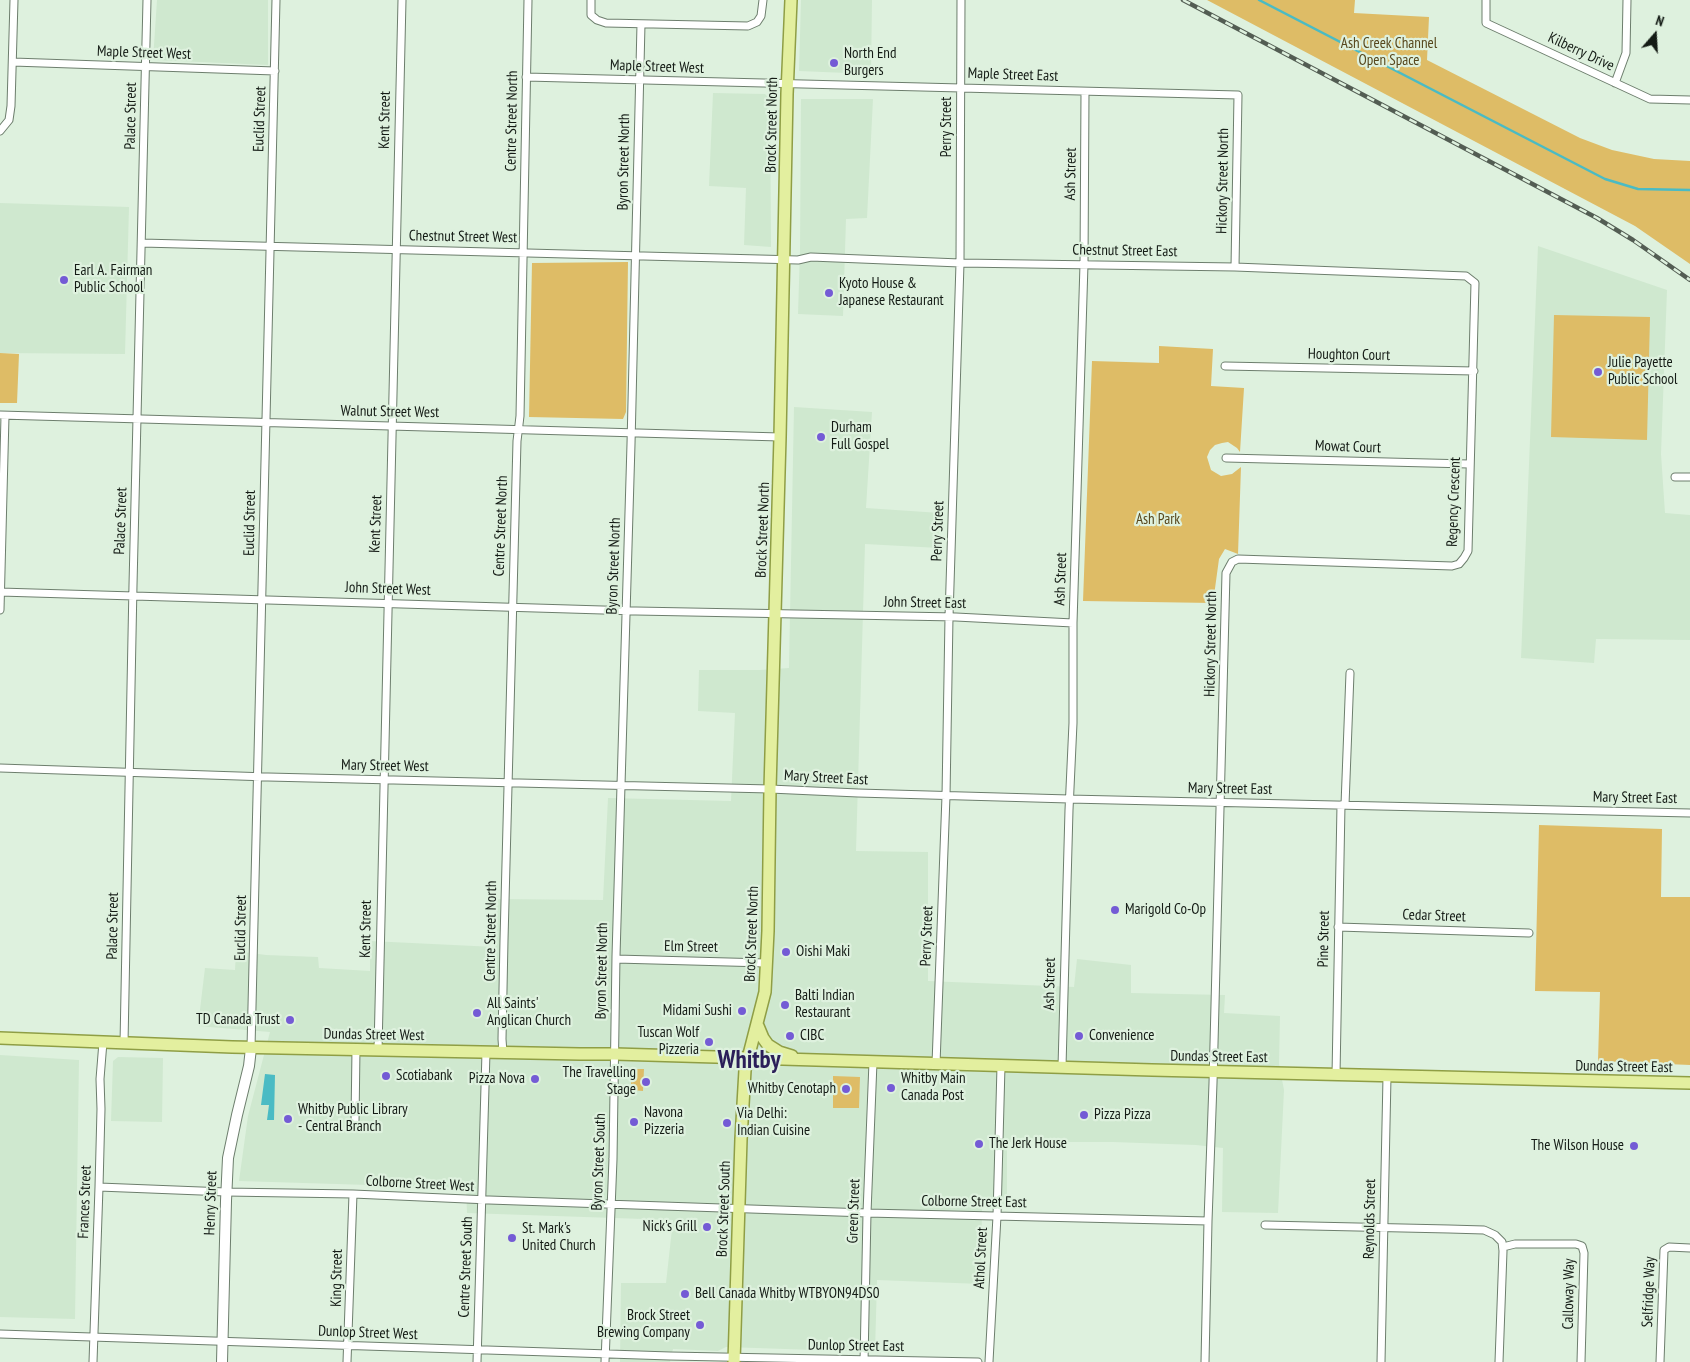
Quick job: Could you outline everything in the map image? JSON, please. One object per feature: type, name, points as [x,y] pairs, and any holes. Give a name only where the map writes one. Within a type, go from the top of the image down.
[{"type":"main road","name":"Brock Street North","points":[[747,1058],[758,1026],[765,992],[769,911],[770,789],[780,437],[787,84],[791,0]]},
{"type":"main road","points":[[758,1026],[768,1045],[779,1052],[802,1059]]},
{"type":"main road","name":"Dundas Street West","points":[[0,1038],[251,1048],[747,1058]]},
{"type":"main road","name":"Henry Street","points":[[222,1362],[228,1158],[249,1066],[251,1048]]},
{"type":"main road","name":"Dundas Street East","points":[[747,1058],[1387,1077],[1690,1083]]},
{"type":"main road","name":"Brock Street South","points":[[734,1360],[741,1139],[747,1058]]},
{"type":"street","points":[[0,131],[9,120],[13,62],[14,0]]},
{"type":"street","name":"Palace Street","points":[[124,1043],[147,0]]},
{"type":"street","name":"Euclid Street","points":[[251,1048],[276,0]]},
{"type":"street","name":"Kent Street","points":[[378,1050],[402,0]]},
{"type":"street","name":"Centre Street North","points":[[503,1053],[528,0]]},
{"type":"street","points":[[591,0],[591,15],[597,20],[606,23],[748,26],[757,22],[761,16],[763,0]]},
{"type":"street","name":"Perry Street","points":[[936,1064],[946,796],[949,616],[960,264],[961,0]]},
{"type":"street","name":"Kilberry Drive","points":[[1486,0],[1486,23],[1650,99],[1690,100]]},
{"type":"street","points":[[1615,83],[1626,52],[1627,0]]},
{"type":"street","name":"Byron Street North","points":[[615,1054],[641,24]]},
{"type":"street","name":"Maple Street West","points":[[13,62],[275,71]]},
{"type":"street","name":"Maple Street West","points":[[526,77],[787,84]]},
{"type":"street","name":"Maple Street East","points":[[787,84],[1238,95]]},
{"type":"street","name":"Ash Street","points":[[1062,1067],[1069,799],[1073,723],[1073,623],[1084,264],[1086,92]]},
{"type":"street","name":"Hickory Street North","points":[[1235,267],[1238,95]]},
{"type":"street","name":"Chestnut Street West","points":[[142,242],[784,259]]},
{"type":"street","name":"Chestnut Street East","points":[[784,259],[798,260],[811,257],[960,264],[1235,267],[1466,276]]},
{"type":"street","name":"Regency Crescent","points":[[1232,562],[1238,560],[1257,560],[1452,566],[1459,564],[1464,558],[1468,551],[1469,464],[1476,283],[1466,276]]},
{"type":"street","name":"Houghton Court","points":[[1224,366],[1474,371]]},
{"type":"street","points":[[0,610],[2,415]]},
{"type":"street","name":"Walnut Street West","points":[[2,415],[266,424],[780,437]]},
{"type":"street","name":"Mowat Court","points":[[1226,458],[1469,464]]},
{"type":"street","points":[[1675,476],[1690,477]]},
{"type":"street","name":"Hickory Street North","points":[[1205,1362],[1226,572],[1232,562]]},
{"type":"street","name":"John Street West","points":[[0,592],[775,614]]},
{"type":"street","name":"John Street East","points":[[775,614],[949,616],[1073,623]]},
{"type":"street","name":"Pine Street","points":[[1336,1075],[1338,927],[1350,673]]},
{"type":"street","name":"Mary Street West","points":[[0,768],[258,777],[770,789]]},
{"type":"street","name":"Mary Street East","points":[[770,789],[946,796],[1690,813]]},
{"type":"street","name":"Cedar Street","points":[[1338,927],[1530,932]]},
{"type":"street","name":"Elm Street","points":[[616,959],[766,963]]},
{"type":"street","name":"Frances Street","points":[[93,1362],[100,1187],[100,1079],[103,1042]]},
{"type":"street","points":[[355,1122],[356,1050]]},
{"type":"street","name":"Centre Street South","points":[[477,1362],[486,1052]]},
{"type":"street","name":"Byron Street South","points":[[605,1358],[615,1054]]},
{"type":"street","name":"Green Street","points":[[864,1361],[873,1062]]},
{"type":"street","name":"Athol Street","points":[[989,1362],[997,1216],[1001,1066]]},
{"type":"street","name":"Reynolds Street","points":[[1381,1362],[1387,1077]]},
{"type":"street","name":"Colborne Street West","points":[[100,1187],[740,1208]]},
{"type":"street","name":"King Street","points":[[348,1362],[352,1194]]},
{"type":"street","name":"Colborne Street East","points":[[740,1208],[1208,1221]]},
{"type":"street","points":[[1265,1225],[1484,1230],[1495,1235],[1502,1242],[1503,1247],[1499,1362]]},
{"type":"street","name":"Calloway Way","points":[[1503,1247],[1516,1244],[1576,1244],[1582,1246],[1584,1253],[1582,1362]]},
{"type":"street","name":"Selfridge Way","points":[[1660,1362],[1664,1250],[1669,1247],[1690,1248]]},
{"type":"street","name":"Dunlop Street West","points":[[0,1334],[477,1349],[605,1358],[734,1360]]},
{"type":"street","name":"Dunlop Street East","points":[[734,1360],[978,1362]]},
{"type":"shaded area","points":[[157,0],[268,0],[268,65],[153,60]]},
{"type":"shaded area","points":[[801,0],[872,0],[871,74],[799,71]]},
{"type":"shaded area","points":[[713,93],[765,94],[770,99],[771,247],[744,245],[746,188],[709,186]]},
{"type":"shaded area","points":[[801,99],[873,99],[867,218],[846,219],[843,316],[798,314]]},
{"type":"shaded area","name":"Earl A. Fairman Public School","points":[[0,203],[129,207],[125,354],[0,353]]},
{"type":"shaded area","name":"Julie Payette Public School","points":[[1538,246],[1667,290],[1661,454],[1665,513],[1690,515],[1690,640],[1596,639],[1594,663],[1521,658]]},
{"type":"shaded area","points":[[794,407],[872,412],[866,508],[940,513],[939,548],[865,544],[856,851],[928,852],[928,981],[1074,987],[1077,959],[1131,965],[1131,993],[1225,995],[1224,1013],[1280,1016],[1279,1064],[1284,1090],[1278,1213],[1222,1212],[1223,1148],[1196,1145],[1113,1142],[1007,1142],[1007,1205],[982,1204],[981,1284],[877,1280],[875,1352],[726,1347],[718,1351],[673,1349],[670,1362],[620,1362],[621,1283],[666,1283],[673,1220],[467,1213],[466,1188],[239,1181],[248,1116],[270,1032],[198,1026],[205,968],[235,970],[236,951],[266,955],[318,957],[319,968],[370,971],[370,941],[495,947],[496,899],[603,900],[608,798],[731,801],[735,713],[698,711],[699,670],[789,668]]},
{"type":"shaded area","points":[[0,1055],[79,1060],[75,1319],[0,1317]]},
{"type":"shaded area","points":[[118,1057],[163,1058],[162,1122],[111,1121],[113,1061]]},
{"type":"green space","name":"Ash Creek Channel Open Space","points":[[1207,0],[1355,0],[1354,13],[1429,17],[1427,60],[1580,138],[1612,150],[1654,159],[1690,161],[1690,264],[1635,226]]},
{"type":"green space","points":[[628,262],[626,412],[623,419],[529,417],[532,263]]},
{"type":"green space","points":[[1554,315],[1650,317],[1647,440],[1551,437]]},
{"type":"green space","name":"Ash Park","points":[[1159,346],[1213,349],[1211,386],[1244,388],[1240,452],[1228,442],[1215,445],[1207,457],[1211,470],[1221,476],[1232,474],[1241,467],[1238,554],[1225,549],[1219,559],[1213,603],[1083,601],[1092,361],[1159,363]]},
{"type":"green space","points":[[0,353],[19,354],[17,403],[0,403]]},
{"type":"green space","points":[[1539,825],[1662,829],[1661,897],[1690,897],[1690,1065],[1598,1061],[1600,992],[1535,991]]},
{"type":"green space","points":[[631,1069],[644,1069],[643,1091],[631,1090]]},
{"type":"green space","points":[[833,1076],[860,1077],[859,1108],[833,1108]]},
{"type":"water","points":[[265,1074],[275,1075],[274,1120],[267,1120],[269,1105],[261,1105]]},
{"type":"waterway","points":[[1259,0],[1605,179],[1638,189],[1690,190]]},
{"type":"railway","points":[[1183,0],[1597,218],[1633,240],[1690,280]]},
{"type":"place","name":"North End Burgers","points":[[834,63]]},
{"type":"place","name":"Earl A. Fairman Public School","points":[[64,280]]},
{"type":"place","name":"Kyoto House & Japanese Restaurant","points":[[829,293]]},
{"type":"place","name":"Julie Payette Public School","points":[[1598,372]]},
{"type":"place","name":"Durham Full Gospel","points":[[821,437]]},
{"type":"place","name":"Marigold Co-Op","points":[[1115,910]]},
{"type":"place","name":"Oishi Maki","points":[[786,952]]},
{"type":"place","name":"Balti Indian Restaurant","points":[[785,1005]]},
{"type":"place","name":"Midami Sushi","points":[[742,1011]]},
{"type":"place","name":"All Saints' Anglican Church","points":[[477,1013]]},
{"type":"place","name":"TD Canada Trust","points":[[290,1020]]},
{"type":"place","name":"CIBC","points":[[790,1036]]},
{"type":"place","name":"Convenience","points":[[1079,1036]]},
{"type":"place","name":"Tuscan Wolf Pizzeria","points":[[709,1042]]},
{"type":"place","name":"Scotiabank","points":[[386,1076]]},
{"type":"place","name":"Pizza Nova","points":[[535,1079]]},
{"type":"place","name":"The Travelling Stage","points":[[646,1082]]},
{"type":"place","name":"Whitby Main Canada Post","points":[[891,1088]]},
{"type":"place","name":"Whitby Cenotaph","points":[[846,1089]]},
{"type":"place","name":"Pizza Pizza","points":[[1084,1115]]},
{"type":"place","name":"Whitby Public Library - Central Branch","points":[[288,1119]]},
{"type":"place","name":"Navona Pizzeria","points":[[634,1122]]},
{"type":"place","name":"Via Delhi: Indian Cuisine","points":[[727,1123]]},
{"type":"place","name":"The Jerk House","points":[[979,1144]]},
{"type":"place","name":"The Wilson House","points":[[1634,1146]]},
{"type":"place","name":"Nick's Grill","points":[[707,1227]]},
{"type":"place","name":"St. Mark's United Church","points":[[512,1238]]},
{"type":"place","name":"Bell Canada Whitby WTBYON94DS0","points":[[685,1294]]},
{"type":"place","name":"Brock Street Brewing Company","points":[[700,1325]]},
{"type":"district","name":"Whitby","points":[[749,1061]]}]
